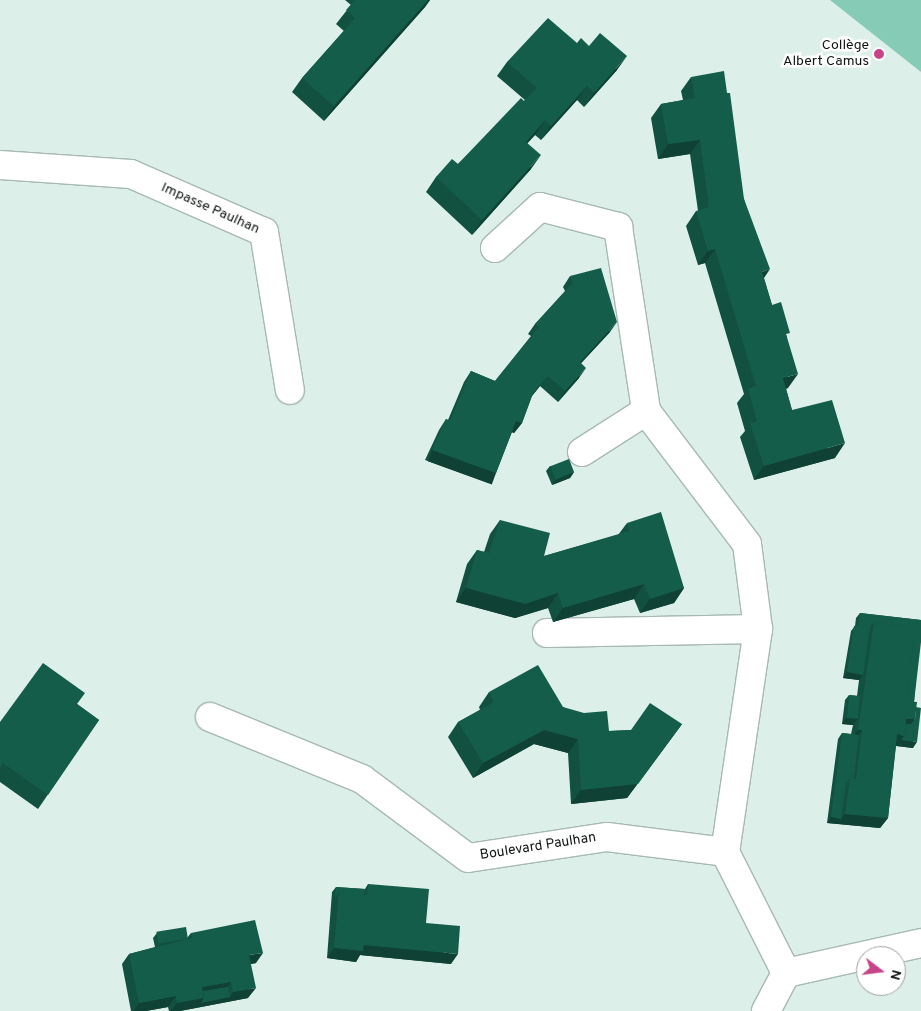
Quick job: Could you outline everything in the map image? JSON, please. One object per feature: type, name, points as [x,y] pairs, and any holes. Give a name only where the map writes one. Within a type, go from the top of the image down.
[{"type":"street","name":"Impasse Paulhan","points":[[0,166],[131,174],[264,232],[290,390]]},
{"type":"street","points":[[495,248],[540,206],[618,227],[646,411],[747,544],[758,629],[726,852],[786,974]]},
{"type":"street","points":[[582,452],[646,411]]},
{"type":"street","points":[[547,634],[758,629]]},
{"type":"street","name":"Boulevard Paulhan","points":[[210,717],[362,780],[468,858],[607,837],[726,852]]},
{"type":"street","points":[[766,1011],[786,974],[921,943]]},
{"type":"green space","points":[[830,0],[921,0],[921,72]]},
{"type":"building","points":[[355,0],[428,0],[334,106],[302,78],[355,18],[346,10]]},
{"type":"building","points":[[548,18],[577,43],[581,38],[589,46],[600,33],[627,56],[594,93],[587,86],[551,126],[545,120],[526,142],[541,155],[482,220],[436,177],[452,159],[458,164],[521,98],[524,101],[537,88],[507,62]]},
{"type":"building","points":[[724,71],[727,93],[730,93],[744,199],[770,269],[762,272],[772,305],[781,302],[790,333],[786,334],[798,374],[783,378],[792,410],[832,400],[845,443],[764,466],[750,423],[757,421],[748,389],[756,386],[715,249],[708,251],[696,211],[709,207],[700,140],[668,144],[661,104],[695,98],[691,77]]},
{"type":"building","points":[[601,268],[617,322],[580,362],[586,368],[565,391],[548,376],[533,393],[522,423],[516,421],[496,473],[432,450],[446,419],[450,421],[471,371],[495,381],[539,327],[535,324],[573,283],[570,276]]},
{"type":"building","points":[[569,459],[574,472],[555,479],[550,466]]},
{"type":"building","points":[[661,512],[684,588],[650,599],[644,584],[563,608],[558,593],[525,604],[466,588],[477,550],[489,553],[500,520],[550,533],[544,556],[629,531],[627,523]]},
{"type":"building","points":[[860,613],[921,620],[921,642],[914,702],[906,701],[915,628],[874,622],[870,627],[863,675],[847,672],[854,626],[858,625]]},
{"type":"building","points":[[874,622],[915,628],[906,701],[917,702],[915,719],[906,719],[904,736],[897,734],[888,818],[845,814],[850,778],[856,779],[862,730],[858,730]]},
{"type":"building","points":[[43,663],[85,693],[77,704],[99,720],[48,795],[3,763],[0,768],[0,722]]},
{"type":"building","points":[[538,665],[563,707],[584,713],[607,711],[609,731],[631,730],[650,703],[682,724],[638,784],[581,790],[578,739],[544,730],[483,763],[458,722],[494,702],[489,692]]},
{"type":"building","points":[[849,695],[860,696],[858,719],[847,718]]},
{"type":"building","points":[[916,707],[921,708],[917,742],[901,740],[904,736],[905,724],[911,724],[915,719]]},
{"type":"building","points":[[842,733],[859,735],[854,778],[850,778],[846,783],[841,819],[831,817]]},
{"type":"building","points":[[368,884],[429,889],[426,923],[460,926],[458,954],[364,945],[363,951],[334,948],[339,892],[367,895]]},
{"type":"building","points":[[336,887],[365,889],[364,895],[339,892],[335,897]]},
{"type":"building","points":[[255,920],[263,953],[249,955],[256,988],[233,992],[231,982],[202,987],[204,998],[177,1003],[176,996],[139,1003],[129,954],[192,938],[191,933]]},
{"type":"building","points":[[186,927],[188,939],[158,944],[156,932]]},
{"type":"building","points":[[228,987],[230,997],[201,1003],[204,998],[203,991]]},
{"type":"place","name":"Collège Albert Camus","points":[[879,54]]}]
